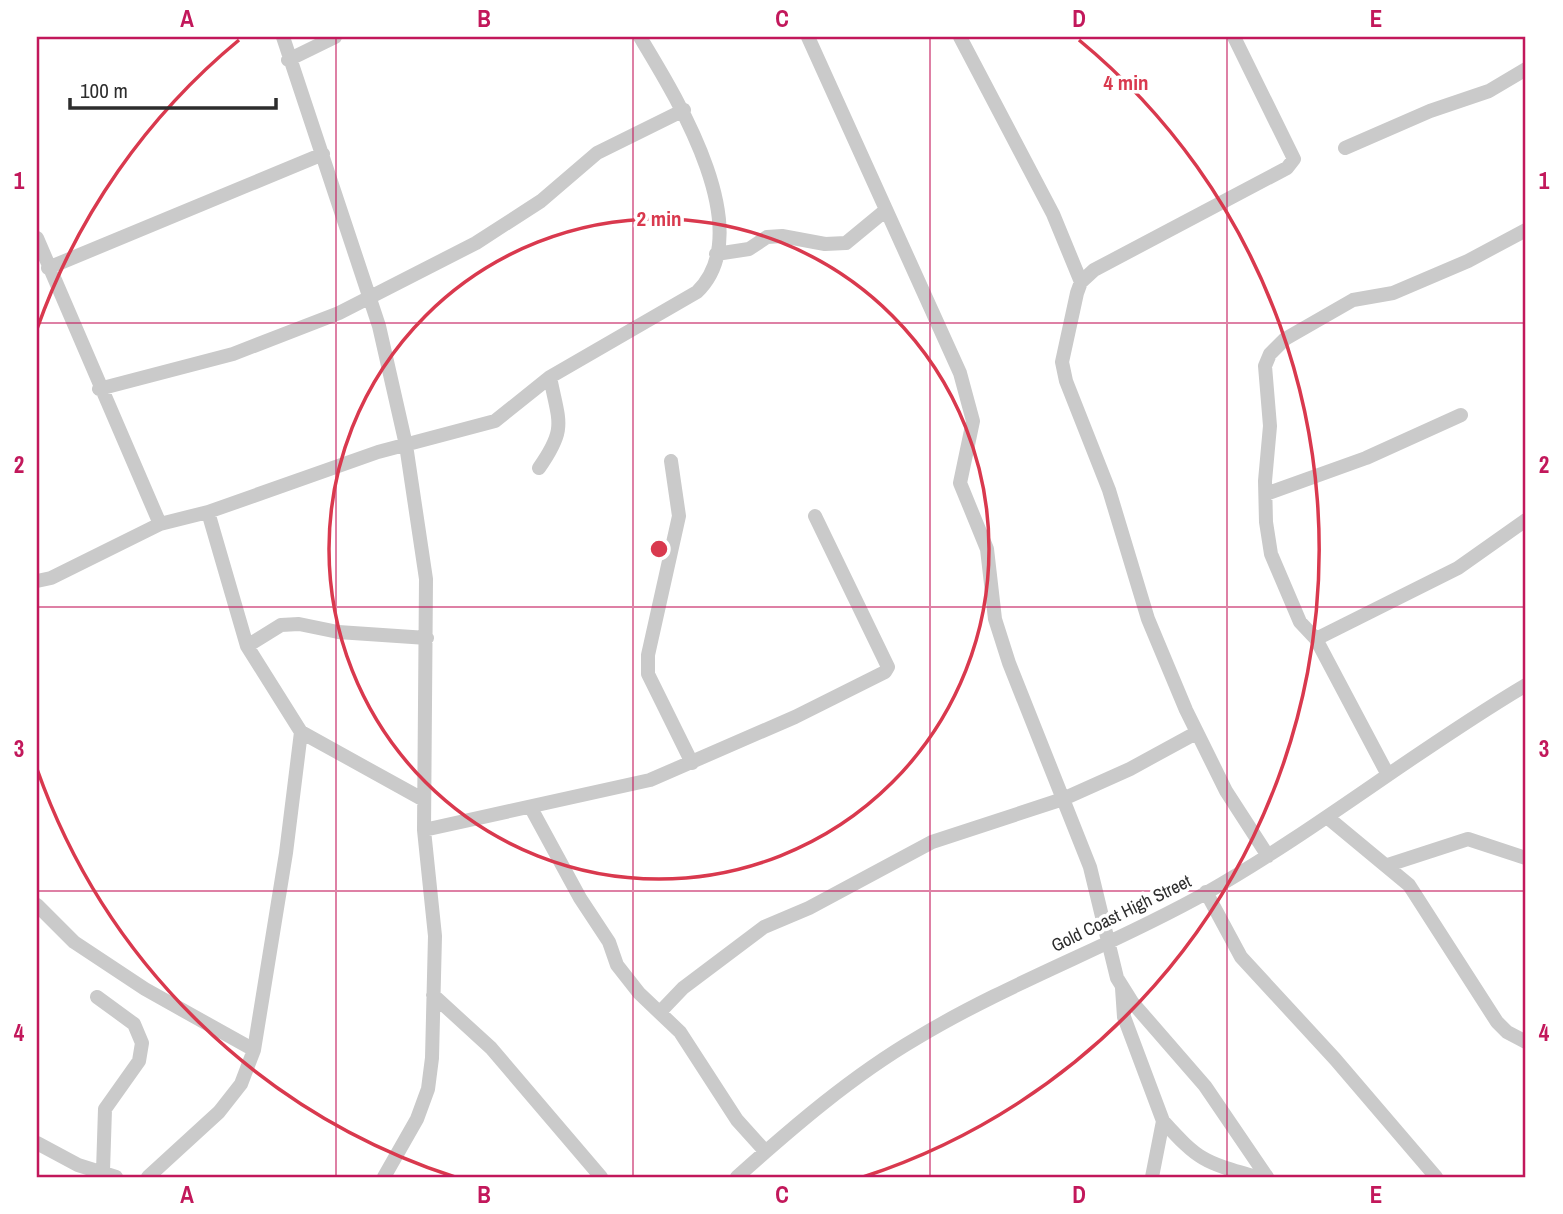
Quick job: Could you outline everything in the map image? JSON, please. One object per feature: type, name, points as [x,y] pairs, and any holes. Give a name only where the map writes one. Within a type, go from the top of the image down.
[{"type":"street","points":[[283,37],[288,60],[370,295],[406,445],[424,566],[427,638],[424,830],[435,936],[432,1058],[428,1089],[417,1119],[384,1177]]},
{"type":"street","points":[[288,60],[335,37]]},
{"type":"street","points":[[37,581],[51,578],[160,524],[208,512],[379,452],[495,421],[550,377],[697,292],[707,282],[716,254],[719,215],[684,110],[640,37]]},
{"type":"street","points":[[808,37],[960,373],[973,421],[960,483],[987,549],[995,619],[1009,663],[1090,867],[1122,988],[1124,1017],[1163,1121],[1194,1155],[1212,1165],[1256,1177]]},
{"type":"street","points":[[960,37],[1053,214],[1081,282],[1068,331],[1062,370],[1109,490],[1148,619],[1196,733],[1226,791],[1268,856]]},
{"type":"street","points":[[1081,282],[1119,254],[1287,168],[1294,159],[1234,37]]},
{"type":"street","points":[[1345,148],[1430,111],[1489,91],[1526,69]]},
{"type":"street","points":[[99,389],[233,354],[305,329],[476,243],[541,201],[597,153],[684,110]]},
{"type":"street","points":[[48,268],[323,154]]},
{"type":"street","points":[[716,254],[749,249],[767,237],[782,236],[825,244],[846,243],[886,210]]},
{"type":"street","points":[[1388,775],[1316,639],[1300,622],[1274,564],[1266,522],[1270,426],[1265,366],[1276,346],[1353,300],[1393,293],[1468,261],[1526,230]]},
{"type":"street","points":[[37,237],[48,268],[74,322],[99,389],[160,524]]},
{"type":"street","points":[[540,468],[557,444],[561,431],[550,377]]},
{"type":"street","points":[[1266,494],[1366,458],[1461,415]]},
{"type":"street","points":[[671,461],[679,516],[648,655],[648,674],[692,763]]},
{"type":"street","points":[[208,512],[247,646],[301,732],[424,800]]},
{"type":"street","points":[[424,830],[638,784],[795,717],[887,670],[815,516]]},
{"type":"street","points":[[1316,639],[1458,568],[1526,520]]},
{"type":"street","points":[[247,646],[281,625],[290,624],[338,632],[427,638]]},
{"type":"street","name":"Gold Coast High Street","points":[[737,1177],[765,1151],[876,1064],[917,1038],[1000,993],[1206,892],[1268,856],[1470,718],[1526,685]]},
{"type":"street","points":[[148,1177],[219,1112],[241,1084],[254,1050],[286,853],[301,732]]},
{"type":"street","points":[[661,1011],[699,975],[764,927],[809,908],[932,842],[1063,799],[1130,769],[1196,733]]},
{"type":"street","points":[[531,808],[580,898],[609,942],[617,965],[644,998],[661,1011],[696,1054],[737,1120],[765,1151]]},
{"type":"street","points":[[1327,817],[1409,885],[1497,1022],[1507,1032],[1526,1042]]},
{"type":"street","points":[[1388,865],[1468,839],[1526,858]]},
{"type":"street","points":[[1206,892],[1241,957],[1335,1059],[1436,1177]]},
{"type":"street","points":[[37,905],[84,948],[145,989],[254,1050]]},
{"type":"street","points":[[1122,988],[1205,1086],[1267,1177]]},
{"type":"street","points":[[433,995],[491,1048],[601,1177]]},
{"type":"street","points":[[37,1143],[78,1165],[109,1174],[105,1109],[139,1060],[142,1043],[134,1024],[97,997]]},
{"type":"street","points":[[1152,1177],[1163,1121]]}]
